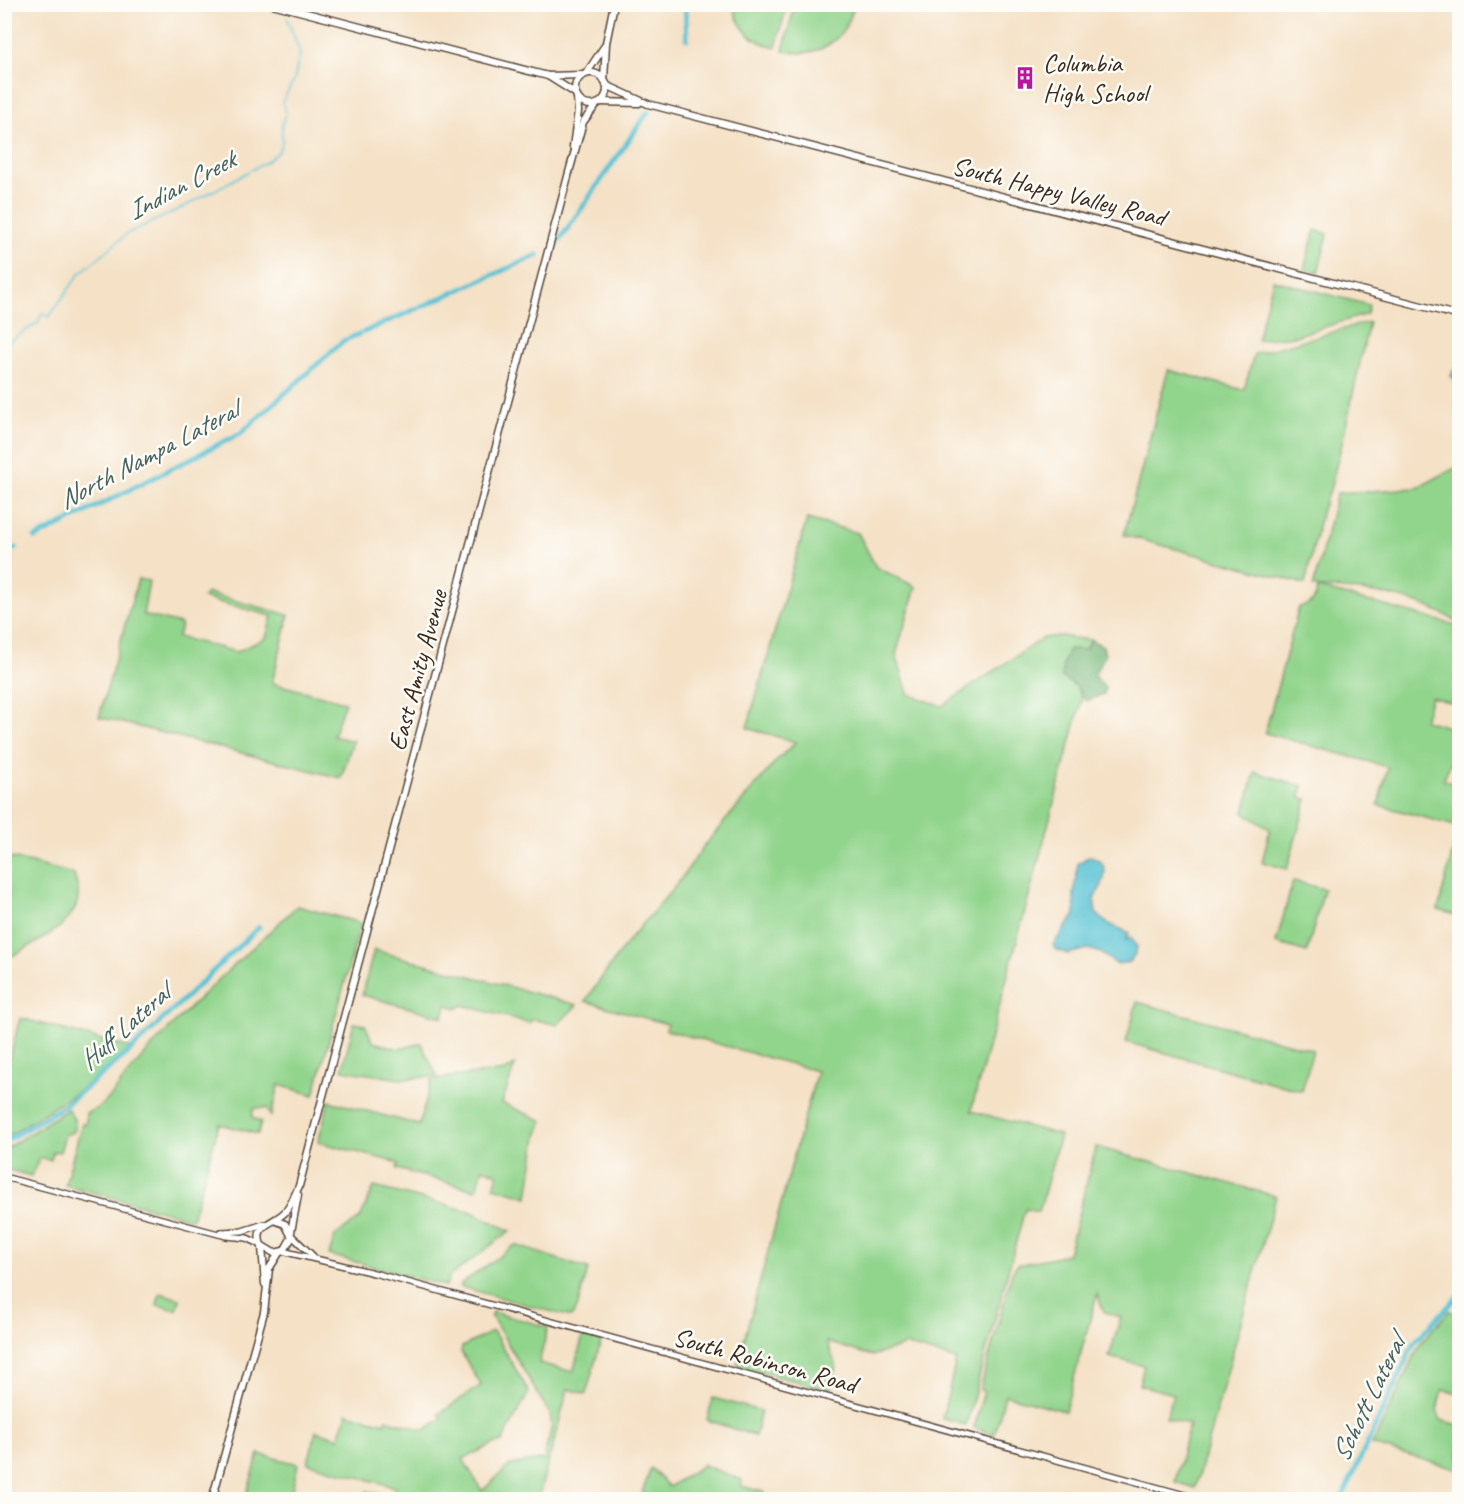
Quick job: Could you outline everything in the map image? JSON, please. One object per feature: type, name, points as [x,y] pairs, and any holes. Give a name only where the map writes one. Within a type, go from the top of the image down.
[{"type":"main road","points":[[272,4],[548,76],[597,74],[605,82]]},
{"type":"main road","points":[[548,76],[576,95],[584,104],[599,103],[606,94],[606,44],[614,4]]},
{"type":"main road","points":[[576,95],[575,84],[606,44]]},
{"type":"main road","name":"South Happy Valley Road","points":[[605,82],[648,104],[1460,316]]},
{"type":"main road","name":"East Amity Avenue","points":[[571,165],[579,111],[576,95]]},
{"type":"main road","name":"South Happy Valley Road","points":[[599,103],[648,104]]},
{"type":"main road","name":"East Amity Avenue","points":[[291,1234],[299,1185],[571,165],[583,122],[599,103]]},
{"type":"main road","name":"East Amity Avenue","points":[[274,1220],[288,1209],[299,1185]]},
{"type":"main road","points":[[212,1500],[267,1297],[269,1269],[281,1252],[291,1243],[291,1234],[285,1224],[274,1220],[264,1224],[259,1234],[267,1297]]},
{"type":"main road","points":[[261,1245],[269,1252],[281,1252]]},
{"type":"street","points":[[4,1177],[226,1236],[247,1238],[261,1245]]},
{"type":"street","points":[[216,1232],[242,1231],[264,1224]]},
{"type":"street","name":"South Robinson Road","points":[[291,1234],[303,1249],[317,1258]]},
{"type":"street","name":"South Robinson Road","points":[[281,1252],[317,1258],[1203,1500]]},
{"type":"green space","points":[[795,4],[834,5],[853,10],[842,31],[827,46],[818,50],[796,53],[783,51]]},
{"type":"green space","points":[[733,5],[787,5],[776,47],[760,42],[747,33],[738,21]]},
{"type":"green space","points":[[1315,230],[1328,234],[1318,272],[1304,269]]},
{"type":"green space","points":[[1273,280],[1369,305],[1367,314],[1295,336],[1257,340]]},
{"type":"green space","points":[[1369,322],[1342,443],[1330,490],[1322,509],[1305,584],[1124,535],[1168,370],[1244,390],[1254,354]]},
{"type":"green space","points":[[1459,466],[1459,623],[1407,599],[1371,592],[1313,587],[1337,493],[1417,488]]},
{"type":"green space","points":[[807,519],[858,533],[876,567],[916,587],[896,654],[908,694],[942,706],[1043,638],[1060,636],[1091,640],[1062,677],[1076,686],[1082,699],[971,1111],[1060,1135],[1039,1212],[1025,1209],[966,1425],[942,1419],[956,1360],[906,1345],[872,1356],[827,1342],[836,1366],[830,1390],[737,1366],[817,1071],[666,1030],[667,1024],[585,1001],[628,941],[678,883],[704,846],[776,761],[796,742],[747,728]]},
{"type":"green space","points":[[138,579],[149,581],[143,615],[181,624],[178,637],[236,652],[266,638],[272,616],[203,598],[207,593],[289,615],[272,683],[345,702],[333,736],[353,741],[341,778],[99,717]]},
{"type":"green space","points":[[1318,588],[1459,626],[1460,695],[1456,704],[1431,697],[1424,720],[1459,730],[1459,750],[1457,749],[1443,780],[1459,785],[1459,827],[1378,805],[1388,767],[1265,733],[1299,607],[1313,601]]},
{"type":"green space","points":[[1091,640],[1103,646],[1105,655],[1094,676],[1105,687],[1104,694],[1086,701],[1076,686],[1062,677],[1063,663],[1069,649],[1086,650]]},
{"type":"green space","points":[[1255,772],[1303,786],[1299,797],[1307,799],[1287,869],[1262,862],[1270,829],[1244,813]]},
{"type":"green space","points":[[1459,827],[1459,916],[1438,910]]},
{"type":"green space","points":[[4,856],[74,874],[78,888],[77,904],[62,924],[39,941],[5,960]]},
{"type":"green space","points":[[1293,881],[1324,889],[1307,952],[1276,943]]},
{"type":"green space","points":[[297,906],[361,923],[314,1095],[279,1085],[271,1116],[267,1108],[254,1108],[252,1117],[261,1122],[258,1134],[219,1124],[192,1219],[65,1185],[82,1123],[86,1124],[86,1113],[106,1101],[171,1027]]},
{"type":"green space","points":[[374,950],[577,1005],[557,1025],[533,1019],[529,1023],[463,1005],[457,1008],[446,1005],[443,1017],[362,995]]},
{"type":"green space","points":[[1137,1002],[1313,1050],[1302,1091],[1126,1042]]},
{"type":"green space","points":[[20,1018],[131,1048],[79,1091],[5,1138],[5,1076]]},
{"type":"green space","points":[[354,1023],[365,1025],[373,1042],[399,1049],[421,1043],[437,1076],[401,1079],[342,1070]]},
{"type":"green space","points":[[515,1065],[502,1103],[543,1121],[537,1136],[528,1197],[494,1187],[498,1174],[483,1168],[476,1190],[397,1169],[398,1163],[318,1142],[329,1101],[419,1125],[432,1079],[505,1071]]},
{"type":"green space","points":[[68,1109],[75,1125],[73,1132],[65,1135],[60,1152],[53,1151],[51,1160],[40,1158],[31,1176],[5,1169],[5,1149]]},
{"type":"green space","points":[[1096,1147],[1276,1196],[1195,1488],[1175,1482],[1189,1424],[1166,1418],[1173,1394],[1139,1385],[1144,1366],[1109,1357],[1121,1317],[1104,1312],[1097,1294],[1065,1411],[1005,1395],[995,1434],[974,1428],[984,1391],[980,1390],[1012,1272],[1017,1265],[1068,1254]]},
{"type":"green space","points":[[374,1187],[470,1211],[510,1231],[449,1277],[446,1286],[329,1255],[335,1236],[360,1218]]},
{"type":"green space","points":[[515,1245],[588,1269],[577,1309],[571,1317],[461,1287],[461,1284]]},
{"type":"green space","points":[[160,1293],[180,1299],[177,1310],[157,1305]]},
{"type":"green space","points":[[1449,1311],[1459,1314],[1457,1354],[1459,1355],[1459,1394],[1443,1390],[1437,1411],[1441,1420],[1459,1425],[1459,1470],[1372,1445],[1420,1344]]},
{"type":"green space","points":[[492,1312],[548,1327],[539,1363],[573,1372],[583,1336],[601,1341],[586,1394],[568,1389],[550,1456],[544,1456],[552,1426],[550,1414],[491,1316]]},
{"type":"green space","points":[[493,1331],[529,1392],[502,1442],[463,1459],[482,1491],[510,1465],[549,1459],[538,1499],[365,1499],[367,1491],[391,1498],[395,1487],[308,1463],[316,1431],[339,1438],[347,1413],[385,1423],[386,1419],[424,1430],[442,1419],[439,1414],[481,1385],[461,1352],[462,1347]]},
{"type":"green space","points":[[713,1398],[761,1411],[755,1436],[707,1420]]},
{"type":"green space","points":[[259,1454],[298,1464],[290,1499],[245,1499]]},
{"type":"green space","points":[[703,1465],[742,1480],[741,1486],[765,1492],[760,1500],[665,1499],[642,1493],[651,1468],[669,1487]]},
{"type":"water","points":[[1454,370],[1459,370],[1459,428],[1455,379],[1451,376]]},
{"type":"water","points":[[1090,856],[1102,863],[1105,874],[1094,898],[1096,913],[1107,923],[1129,933],[1126,940],[1131,937],[1137,947],[1130,962],[1116,964],[1099,952],[1088,949],[1068,954],[1055,949],[1053,945],[1075,915],[1074,894],[1078,863]]},
{"type":"waterway","name":"North Nampa Lateral","points":[[685,4],[687,39]]},
{"type":"waterway","name":"Indian Creek","points":[[4,344],[38,323],[42,313],[49,317],[80,273],[128,233],[182,208],[266,162],[278,152],[282,143],[282,124],[286,113],[282,102],[294,80],[300,53],[287,18]]},
{"type":"waterway","name":"North Nampa Lateral","points":[[559,241],[648,112]]},
{"type":"waterway","name":"North Nampa Lateral","points":[[364,332],[538,255]]},
{"type":"waterway","name":"North Nampa Lateral","points":[[35,538],[241,433],[343,341],[359,334]]},
{"type":"waterway","name":"North Nampa Lateral","points":[[4,554],[15,548]]},
{"type":"waterway","name":"Huff Lateral","points":[[4,1142],[64,1106],[131,1050],[259,927]]},
{"type":"waterway","name":"Schott Lateral","points":[[1341,1500],[1414,1343],[1460,1294]]},
{"type":"place","name":"Columbia High School","points":[[1025,78]]}]
